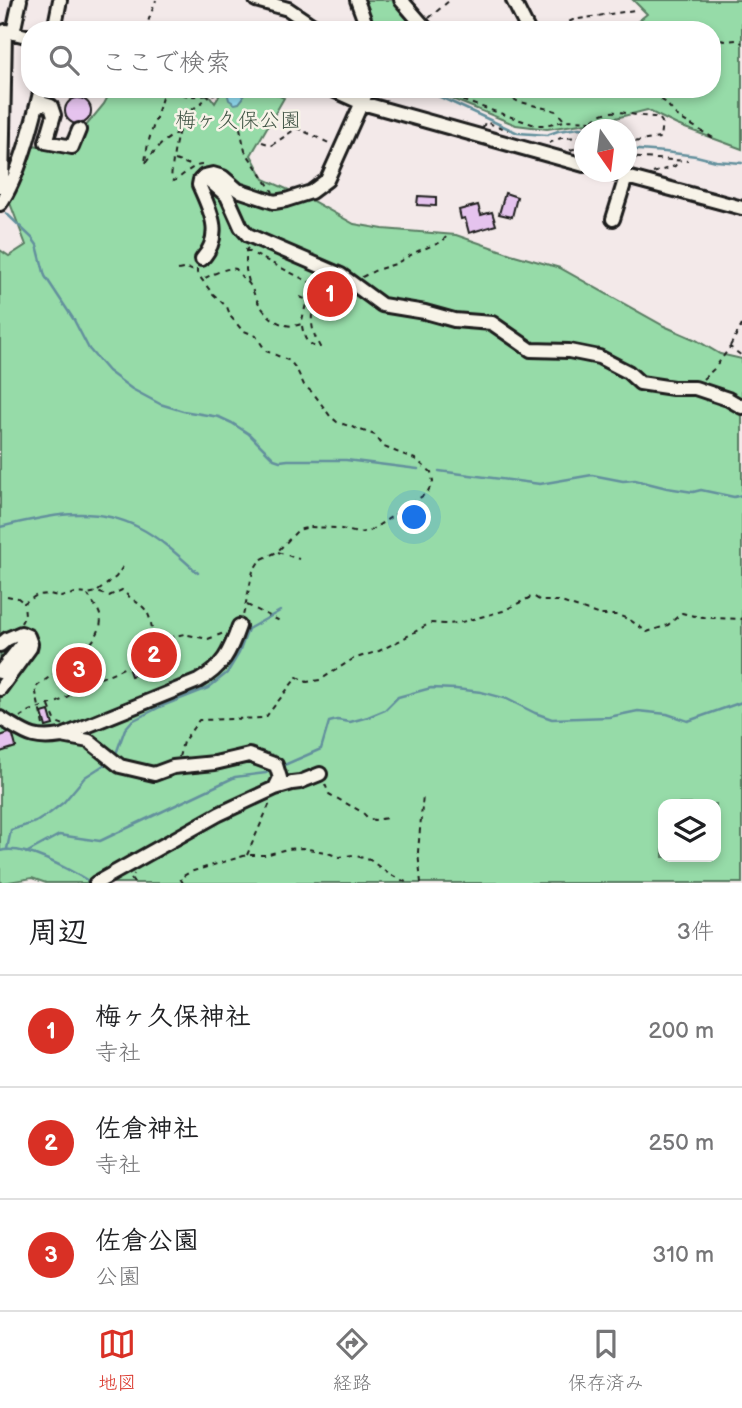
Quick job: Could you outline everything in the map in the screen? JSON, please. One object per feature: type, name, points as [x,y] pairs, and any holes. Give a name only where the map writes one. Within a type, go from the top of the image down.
[{"type":"street","points":[[0,186],[6,31],[20,0]]},
{"type":"street","points":[[56,21],[60,0]]},
{"type":"street","points":[[256,0],[288,9],[306,21]]},
{"type":"street","points":[[357,0],[365,21]]},
{"type":"street","points":[[401,0],[420,21]]},
{"type":"street","points":[[513,0],[524,21]]},
{"type":"street","points":[[0,204],[13,181],[38,98]]},
{"type":"street","points":[[41,98],[51,106],[54,115],[46,142],[72,146],[79,130]]},
{"type":"street","points":[[351,98],[574,162]]},
{"type":"street","points":[[202,259],[207,253],[215,230],[213,215],[199,185],[204,176],[213,174],[223,177],[238,190],[274,202],[311,192],[327,180],[364,98]]},
{"type":"street","points":[[204,176],[227,197],[241,227],[248,235],[346,279],[382,305],[454,320],[492,323],[531,350],[569,351],[599,357],[628,372],[640,383],[695,388],[728,399],[742,407]]},
{"type":"street","points":[[637,180],[742,208]]},
{"type":"street","points":[[613,219],[624,182]]},
{"type":"street","points":[[3,720],[31,736],[44,738],[68,733],[209,675],[228,653],[239,626]]},
{"type":"street","points":[[0,645],[20,629]]},
{"type":"street","points":[[0,672],[23,643],[20,629]]},
{"type":"street","points":[[0,689],[30,648],[28,636],[20,629]]},
{"type":"street","points":[[68,733],[89,741],[120,766],[154,774],[173,767],[215,763],[249,755],[277,777],[292,783],[320,774]]},
{"type":"street","points":[[98,882],[219,814],[277,777]]},
{"type":"path","points":[[148,21],[156,0]]},
{"type":"path","points":[[431,21],[450,0]]},
{"type":"path","points":[[571,21],[635,10]]},
{"type":"path","points":[[721,40],[737,40],[742,43]]},
{"type":"path","points":[[161,98],[146,144],[145,164],[163,141],[179,132]]},
{"type":"path","points":[[204,176],[203,166],[199,164],[174,181],[171,179],[174,150],[182,122],[206,98]]},
{"type":"path","points":[[455,98],[535,125],[574,121]]},
{"type":"path","points":[[513,98],[556,111],[564,121]]},
{"type":"path","points":[[659,98],[678,117],[715,139]]},
{"type":"path","points":[[595,119],[599,114],[625,111],[659,118],[662,122],[660,138],[637,142]]},
{"type":"path","points":[[480,135],[485,122],[508,130]]},
{"type":"path","points":[[240,128],[245,151],[279,201]]},
{"type":"path","points":[[262,142],[272,145],[297,128],[342,149]]},
{"type":"path","points":[[550,143],[561,138],[574,137]]},
{"type":"path","points":[[637,158],[688,161]]},
{"type":"path","points":[[173,159],[190,164],[204,176]]},
{"type":"path","points":[[645,172],[653,173],[675,166],[678,160]]},
{"type":"path","points":[[346,279],[365,276],[395,264],[418,251],[434,246],[446,237]]},
{"type":"path","points":[[246,250],[264,242]]},
{"type":"path","points":[[246,250],[246,270],[258,304],[267,315],[282,324],[301,324]]},
{"type":"path","points":[[246,250],[320,287]]},
{"type":"path","points":[[197,273],[202,259]]},
{"type":"path","points":[[131,664],[153,639],[184,634],[212,638],[239,626],[253,571],[260,561],[277,552],[298,530],[310,527],[337,528],[358,533],[370,531],[427,493],[433,482],[431,472],[415,459],[384,447],[374,435],[337,422],[304,385],[290,361],[267,351],[256,336],[242,330],[231,317],[227,307],[197,273],[187,268],[178,270]]},
{"type":"path","points":[[203,279],[233,268],[258,290]]},
{"type":"path","points":[[307,300],[301,324],[305,339],[314,347],[320,347],[312,333],[313,303],[328,270]]},
{"type":"path","points":[[300,297],[313,303]]},
{"type":"path","points":[[695,388],[715,368],[742,325]]},
{"type":"path","points":[[730,346],[742,356]]},
{"type":"path","points":[[277,552],[299,559]]},
{"type":"path","points":[[24,603],[37,595],[61,597],[97,592],[116,577],[124,565]]},
{"type":"path","points":[[97,592],[109,596],[122,590],[132,601],[142,606],[149,614],[152,629],[148,633],[153,635],[153,639]]},
{"type":"path","points":[[43,726],[35,688],[82,652],[100,628],[100,615],[87,594]]},
{"type":"path","points":[[7,596],[19,598],[24,603],[25,615],[20,629]]},
{"type":"path","points":[[173,767],[183,742],[199,720],[265,718],[297,677],[307,682],[320,680],[353,659],[379,651],[430,623],[458,623],[503,611],[533,596],[541,601],[558,601],[600,615],[618,615],[647,632],[668,625],[682,613],[706,618],[742,619]]},
{"type":"path","points":[[246,605],[280,621]]},
{"type":"path","points":[[3,720],[49,706],[80,687],[149,657]]},
{"type":"path","points":[[49,706],[56,722],[69,727],[68,733]]},
{"type":"path","points":[[247,855],[268,810],[277,777]]},
{"type":"path","points":[[329,794],[368,818],[387,818]]},
{"type":"path","points":[[421,883],[418,852],[423,795]]},
{"type":"path","points":[[183,883],[180,878],[190,872],[247,855],[265,855],[302,848],[339,857],[353,855],[370,860],[389,874],[408,883]]},
{"type":"green space","points":[[365,0],[394,0],[412,21],[372,21]]},
{"type":"green space","points":[[633,0],[742,0],[742,149],[677,125],[647,110],[612,119],[574,119],[574,125],[547,129],[516,125],[450,98],[721,98],[721,21],[638,21],[647,14]]},
{"type":"green space","name":"梅ヶ久保公園","points":[[107,98],[211,98],[215,103],[218,98],[284,98],[251,155],[264,179],[309,199],[354,224],[456,235],[560,268],[720,354],[742,359],[742,883],[46,883],[32,878],[3,883],[0,881],[0,250],[9,256],[26,245],[10,203],[21,178],[29,144],[75,154],[85,127]]},
{"type":"water","points":[[228,98],[243,98],[235,104]]},
{"type":"building","points":[[78,98],[87,102],[91,111],[87,120],[78,124],[69,120],[65,111],[69,102]]},
{"type":"building","points":[[505,193],[517,197],[512,217],[499,214]]},
{"type":"building","points":[[418,196],[436,197],[436,206],[417,205]]},
{"type":"building","points":[[478,205],[481,215],[492,212],[496,225],[469,233],[465,218],[461,219],[459,210]]},
{"type":"building","points":[[324,299],[331,303],[325,316],[317,312]]},
{"type":"building","points":[[145,664],[147,671],[131,676],[129,670]]},
{"type":"building","points":[[49,711],[53,725],[46,727],[42,713]]},
{"type":"building","points":[[12,732],[16,747],[0,752],[0,736]]},
{"type":"waterway","points":[[442,98],[518,133],[547,135],[574,129]]},
{"type":"waterway","points":[[637,150],[742,163]]},
{"type":"waterway","points":[[6,213],[37,245],[45,276],[74,320],[89,349],[108,371],[132,389],[160,404],[219,417],[232,423],[249,434],[274,459],[280,461],[346,460],[418,469]]},
{"type":"waterway","points":[[439,471],[540,484],[592,475],[623,481],[635,480],[693,492],[701,490],[734,497],[742,495]]},
{"type":"waterway","points":[[0,527],[69,514],[104,516],[146,531],[198,573]]},
{"type":"waterway","points":[[115,755],[125,729],[132,721],[208,688],[227,673],[239,653],[248,629],[280,611]]},
{"type":"waterway","points":[[282,766],[321,749],[329,722],[350,722],[368,717],[385,710],[398,697],[431,688],[481,692],[507,699],[552,719],[609,717],[638,711],[667,714],[688,721],[742,702]]},
{"type":"waterway","points":[[7,849],[11,830],[36,822],[50,813],[64,802],[85,777],[107,763]]},
{"type":"waterway","points":[[26,853],[59,835],[100,841],[235,777],[272,770]]},
{"type":"waterway","points":[[0,851],[22,851],[34,855],[60,865],[92,883]]},
{"type":"place","name":"梅ヶ久保神社","points":[[330,294]]},
{"type":"place","name":"佐倉神社","points":[[154,655]]},
{"type":"place","name":"佐倉公園","points":[[79,670]]}]
